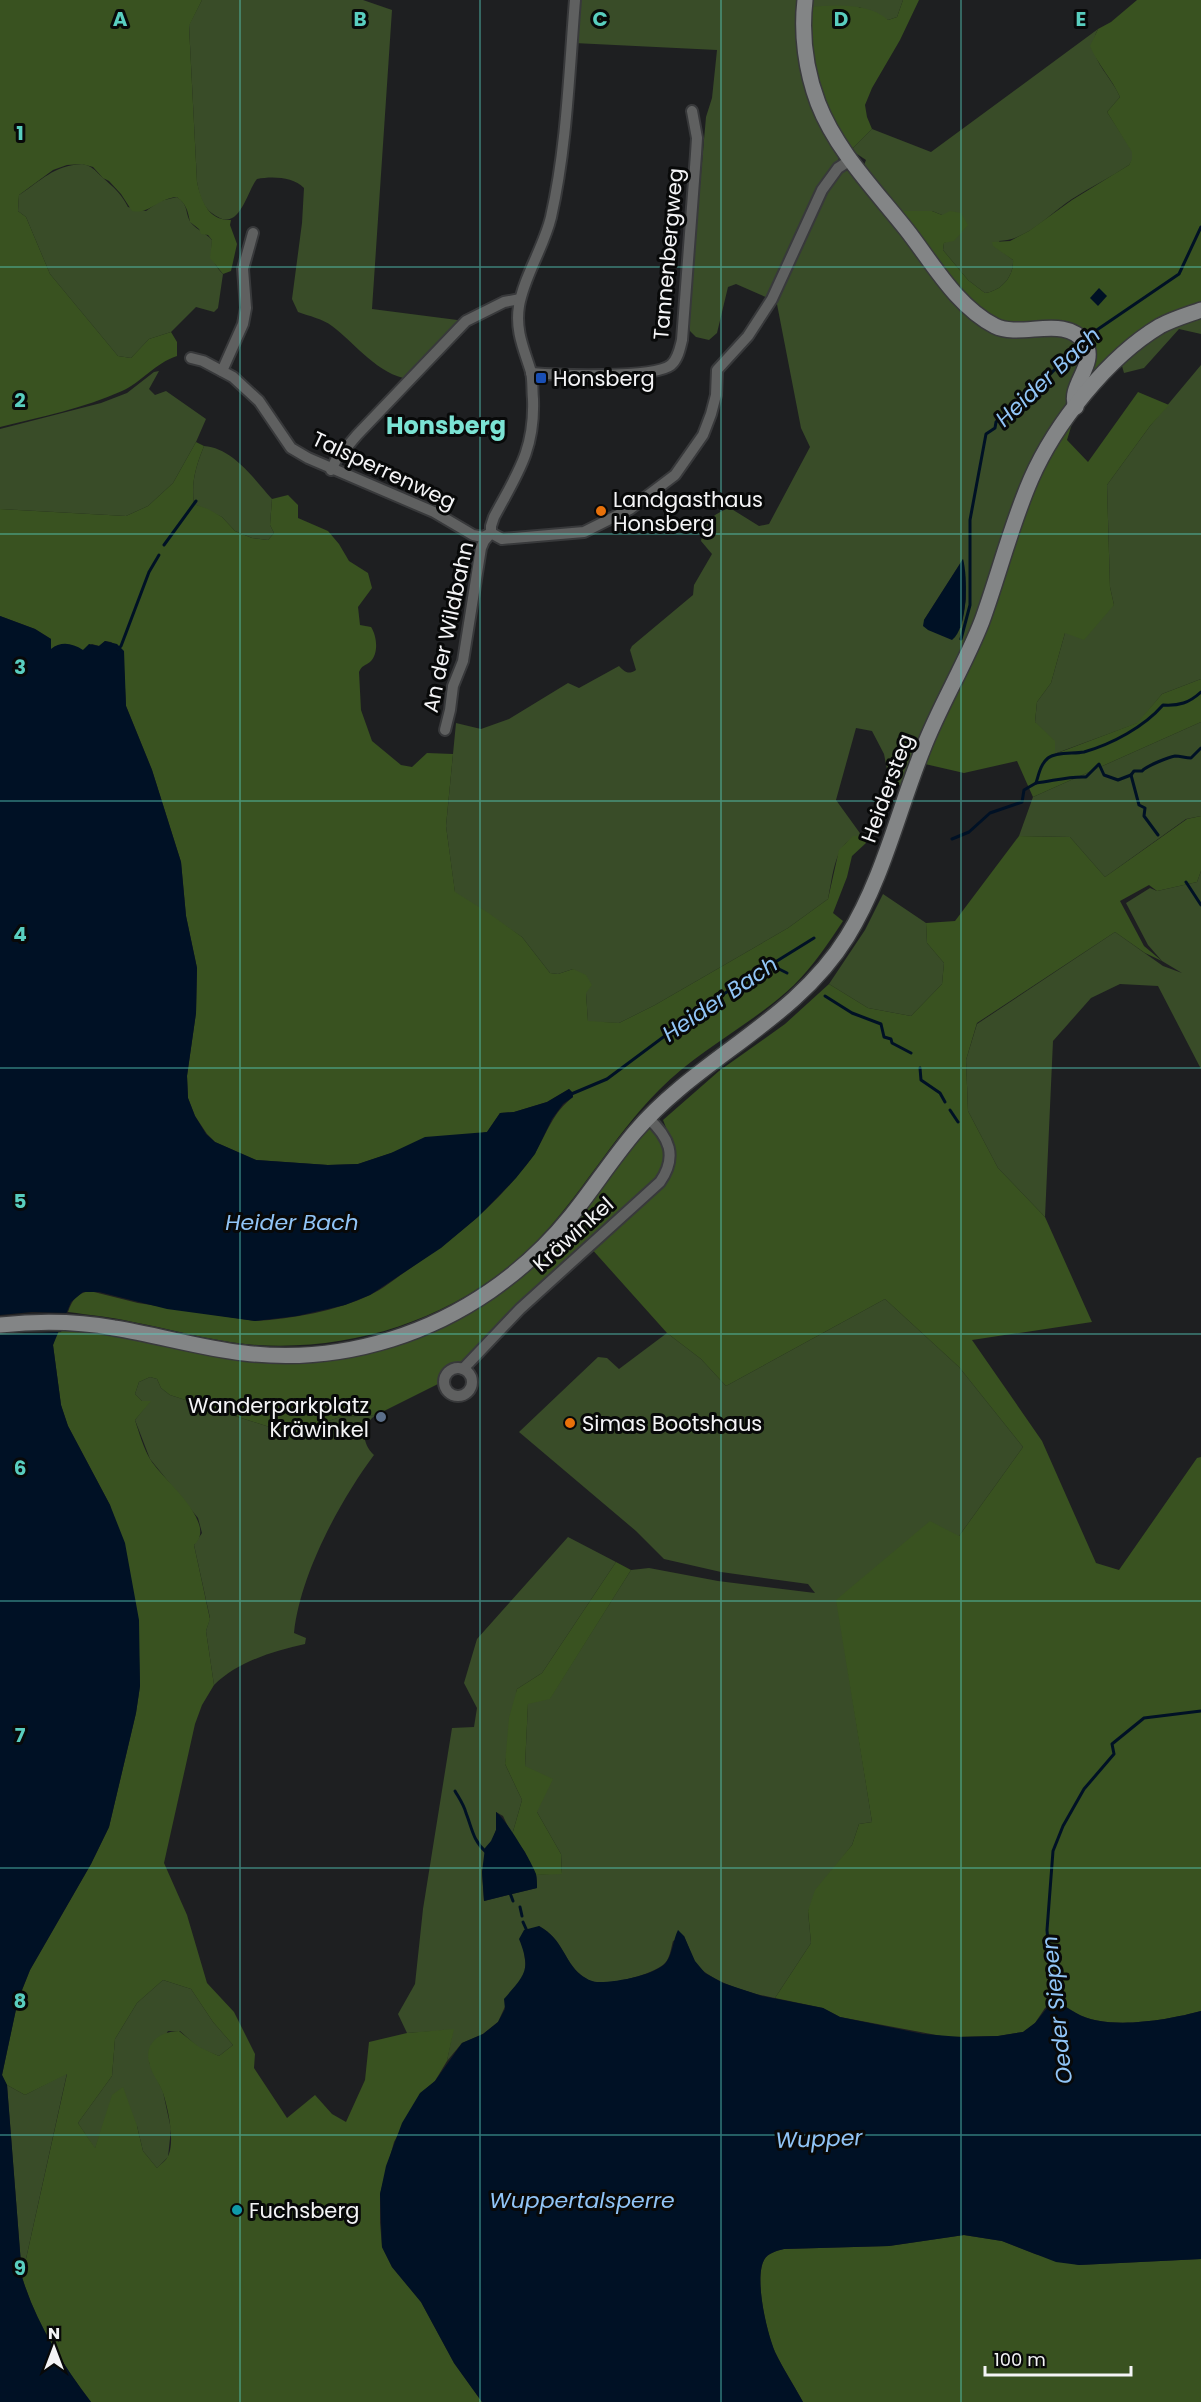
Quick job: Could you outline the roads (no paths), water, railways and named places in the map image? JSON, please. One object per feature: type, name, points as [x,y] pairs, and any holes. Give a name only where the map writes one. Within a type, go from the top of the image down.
[{"type":"main road","points":[[805,0],[805,45],[813,87],[825,118],[852,159],[949,286],[973,310],[1002,329],[1012,331],[1060,329],[1082,341],[1087,358],[1073,395],[1076,407]]},
{"type":"main road","name":"Heidersteg","points":[[0,1325],[55,1322],[102,1326],[212,1349],[270,1356],[346,1350],[416,1331],[445,1318],[483,1296],[539,1251],[570,1217],[618,1153],[648,1118],[683,1084],[777,1015],[804,991],[829,963],[847,937],[874,882],[932,727],[979,628],[1031,480],[1053,439],[1076,407],[1114,363],[1146,335],[1164,324],[1201,310]]},
{"type":"street","points":[[331,470],[336,460],[357,435],[466,321],[504,302],[520,299],[541,250],[551,217],[566,110],[575,0]]},
{"type":"street","name":"Tannenbergweg","points":[[531,373],[577,375],[642,372],[666,368],[673,364],[682,340],[696,154],[697,138],[692,111]]},
{"type":"street","name":"Talsperrenweg","points":[[191,357],[232,377],[260,401],[291,448],[331,470],[434,512],[473,535],[483,537],[491,533],[502,539],[584,532],[630,509],[675,475],[703,435],[707,425],[716,395],[717,370],[748,336],[772,299],[831,175],[852,159]]},
{"type":"street","points":[[222,371],[243,324],[246,308],[243,269],[253,233]]},
{"type":"street","name":"An der Wildbahn","points":[[445,730],[453,686],[464,661],[481,548],[491,533],[490,526],[494,517],[525,460],[533,427],[531,373],[519,337],[520,299]]},
{"type":"street","name":"Kräwinkel","points":[[463,1369],[520,1309],[660,1182],[667,1168],[668,1144],[663,1132],[648,1118]]},
{"type":"water","points":[[1099,288],[1107,296],[1098,306],[1090,298]]},
{"type":"water","points":[[963,559],[966,578],[964,614],[957,634],[952,640],[923,626],[924,620]]},
{"type":"water","points":[[0,616],[35,629],[51,639],[51,649],[67,644],[83,650],[89,644],[99,646],[105,641],[117,644],[124,651],[126,706],[152,770],[181,862],[186,916],[197,968],[196,1013],[187,1076],[188,1098],[206,1134],[215,1142],[256,1160],[328,1165],[358,1164],[391,1153],[425,1137],[487,1132],[500,1113],[514,1112],[547,1102],[569,1089],[573,1097],[563,1104],[552,1119],[535,1154],[516,1178],[478,1217],[441,1248],[370,1295],[345,1305],[297,1316],[255,1321],[167,1309],[99,1292],[83,1292],[71,1302],[53,1345],[61,1405],[68,1426],[110,1505],[125,1543],[139,1620],[140,1686],[136,1713],[109,1827],[91,1864],[30,1970],[18,2000],[2,2075],[7,2085],[22,2277],[42,2327],[91,2402],[0,2402]]},
{"type":"water","points":[[496,1812],[512,1831],[529,1860],[536,1874],[537,1888],[484,1901],[482,1872],[485,1848],[496,1830]]},
{"type":"water","name":"Wuppertalsperre","points":[[539,1926],[554,1937],[575,1969],[593,1981],[604,1982],[635,1977],[662,1966],[669,1957],[678,1930],[684,1936],[695,1961],[705,1973],[723,1983],[762,1996],[823,2008],[840,2017],[923,2034],[961,2037],[998,2036],[1023,2032],[1035,2023],[1051,2003],[1060,2002],[1074,2012],[1104,2022],[1155,2020],[1201,2011],[1201,2259],[1079,2265],[1056,2262],[1002,2241],[964,2235],[889,2246],[784,2249],[770,2254],[764,2260],[761,2269],[761,2292],[765,2320],[775,2352],[803,2402],[482,2402],[454,2363],[421,2302],[392,2267],[382,2247],[380,2194],[386,2166],[402,2123],[420,2093],[435,2081],[462,2043],[483,2034],[498,2022],[505,2009],[504,1999],[524,1972],[525,1958],[519,1939],[524,1930]]},
{"type":"waterway","name":"Heider Bach","points":[[1085,338],[1179,274],[1201,227]]},
{"type":"waterway","name":"Heider Bach","points":[[961,639],[970,605],[970,520],[986,434],[995,428],[996,422],[1029,395],[1029,390],[1038,387],[1078,345]]},
{"type":"waterway","points":[[164,545],[196,501]]},
{"type":"waterway","points":[[118,649],[149,572],[159,555]]},
{"type":"waterway","points":[[952,839],[969,832],[990,813],[1022,802],[1024,790],[1036,783],[1041,767],[1051,756],[1084,752],[1105,744],[1127,734],[1163,705],[1184,703],[1201,692]]},
{"type":"waterway","points":[[1131,775],[1134,771],[1142,771],[1172,757],[1191,758],[1201,748]]},
{"type":"waterway","points":[[1036,783],[1086,777],[1099,764],[1104,775],[1118,780],[1131,775],[1139,805],[1145,808],[1144,816],[1158,835]]},
{"type":"waterway","points":[[1186,882],[1201,905]]},
{"type":"waterway","name":"Heider Bach","points":[[569,1095],[607,1079],[709,1003],[814,938]]},
{"type":"waterway","points":[[771,965],[787,973]]},
{"type":"waterway","points":[[825,996],[852,1013],[881,1024],[884,1037],[891,1039],[892,1043],[911,1053]]},
{"type":"waterway","points":[[920,1068],[921,1080],[940,1093],[945,1102]]},
{"type":"waterway","points":[[950,1110],[958,1122]]},
{"type":"waterway","name":"Oeder Siepen","points":[[1061,2004],[1050,1969],[1047,1930],[1053,1851],[1063,1826],[1084,1789],[1114,1754],[1112,1744],[1144,1718],[1201,1711]]},
{"type":"waterway","points":[[455,1791],[464,1807],[476,1839],[486,1852]]},
{"type":"waterway","points":[[510,1893],[513,1901]]},
{"type":"waterway","points":[[520,1907],[522,1916]]},
{"type":"waterway","points":[[523,1922],[527,1931]]},
{"type":"place","name":"Honsberg","points":[[541,378]]},
{"type":"place","name":"Landgasthaus Honsberg","points":[[601,511]]},
{"type":"place","name":"Wanderparkplatz Kräwinkel","points":[[381,1417]]},
{"type":"place","name":"Simas Bootshaus","points":[[570,1423]]},
{"type":"place","name":"Fuchsberg","points":[[237,2210]]},
{"type":"district","name":"Honsberg","points":[[446,425]]},
{"type":"water label","name":"Wupper","points":[[819,2139]]}]
